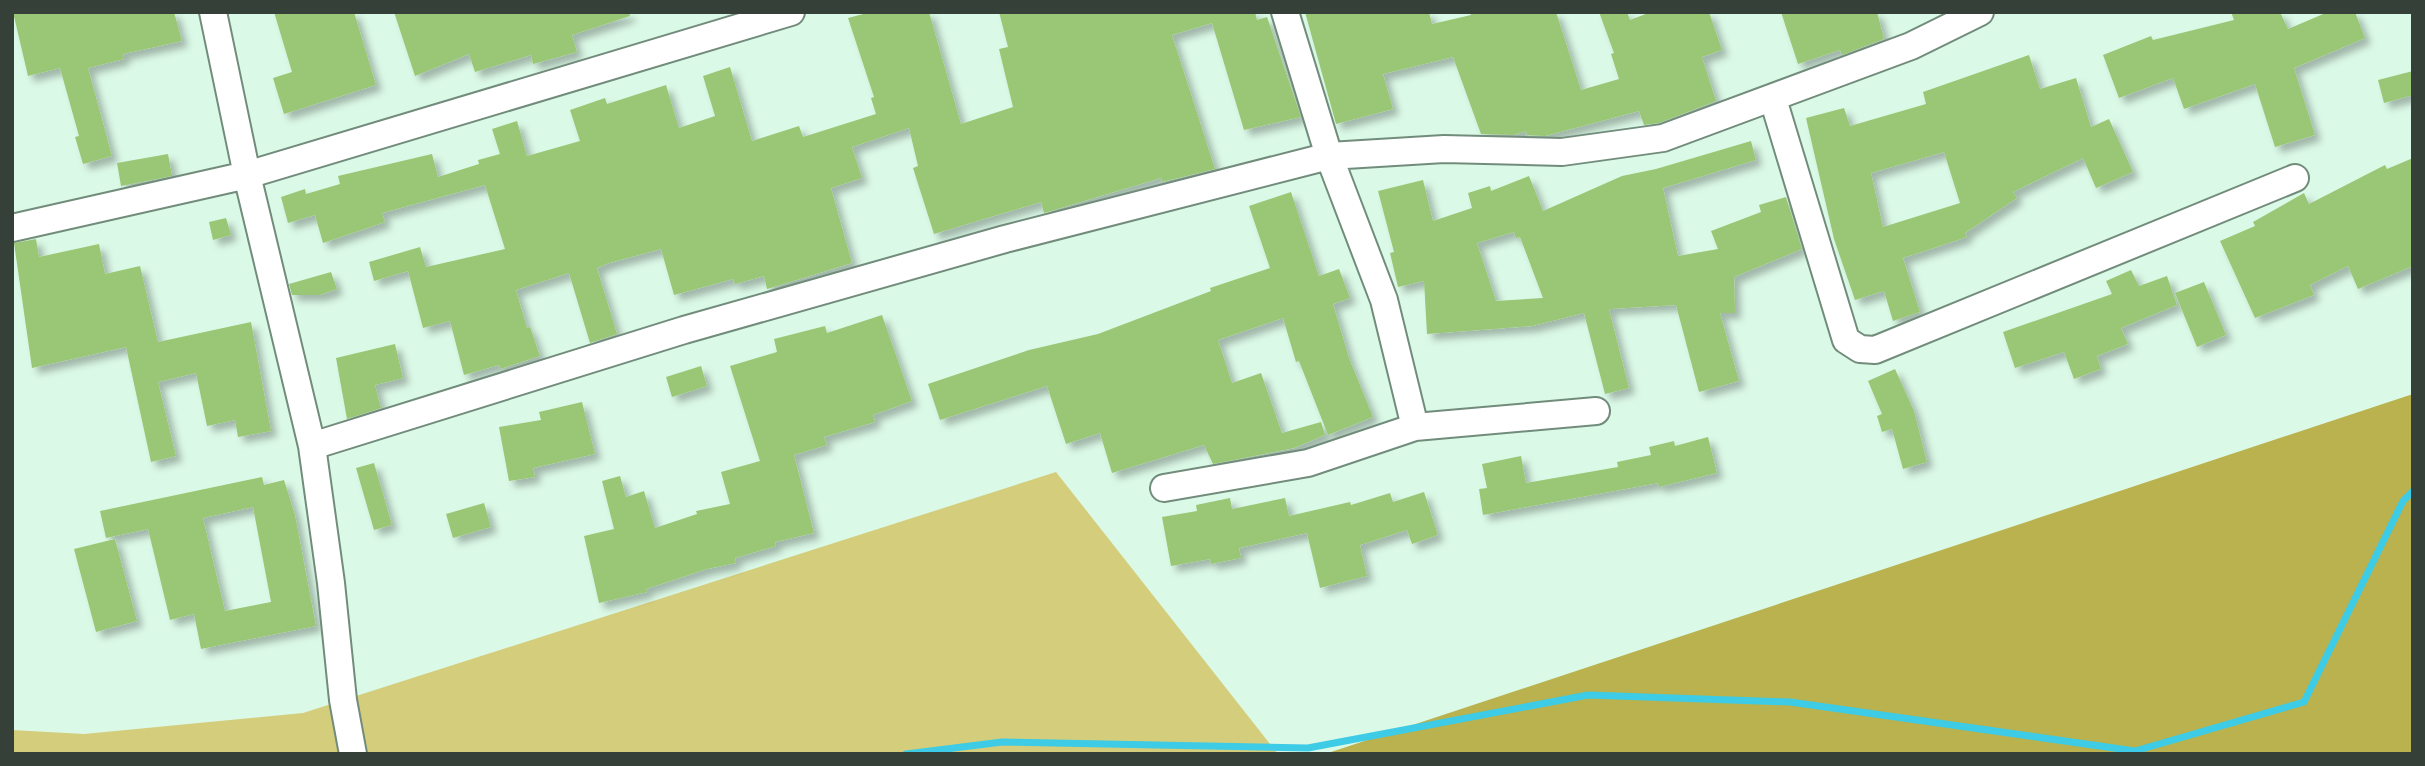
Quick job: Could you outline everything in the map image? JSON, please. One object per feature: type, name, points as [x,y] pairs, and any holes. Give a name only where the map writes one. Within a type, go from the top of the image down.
[{"type":"street","points":[[213,12],[247,176],[312,446],[331,583],[342,700],[353,754]]},
{"type":"street","points":[[12,229],[247,176],[791,12]]},
{"type":"street","points":[[1285,12],[1329,156],[1384,300],[1415,426]]},
{"type":"street","points":[[312,446],[697,326],[1005,239],[1329,156],[1444,149],[1562,152],[1663,138],[1911,46],[1980,12]]},
{"type":"street","points":[[1773,99],[1846,340],[1860,349],[1875,350],[2295,178]]},
{"type":"street","points":[[1164,488],[1308,463],[1415,426],[1596,411]]},
{"type":"shaded area","points":[[2413,394],[2413,754],[1325,754]]},
{"type":"shaded area","points":[[1056,472],[1278,754],[12,754],[12,730],[84,734],[303,713]]},
{"type":"building","points":[[13,12],[174,12],[182,41],[123,54],[124,59],[88,68],[112,156],[83,164],[75,137],[79,136],[60,68],[28,76]]},
{"type":"building","points":[[274,12],[354,12],[376,85],[284,114],[273,78],[292,72]]},
{"type":"building","points":[[394,12],[629,12],[630,16],[572,35],[577,52],[533,64],[531,55],[475,72],[469,54],[415,76]]},
{"type":"building","points":[[871,12],[929,12],[961,124],[1013,107],[999,49],[1008,47],[999,12],[1255,12],[1257,20],[1267,17],[1301,117],[1244,130],[1212,23],[1172,35],[1215,169],[1162,182],[1161,178],[1044,213],[1041,202],[934,234],[913,168],[918,166],[909,128],[852,147],[862,178],[831,188],[852,263],[767,289],[764,276],[735,284],[733,279],[674,295],[661,249],[609,263],[597,268],[617,334],[590,343],[569,273],[516,290],[527,328],[530,327],[540,356],[500,369],[499,365],[464,375],[450,321],[423,328],[408,271],[374,281],[369,262],[420,247],[426,267],[505,249],[485,185],[382,213],[385,222],[323,243],[315,215],[288,223],[281,197],[305,189],[306,194],[340,184],[338,176],[432,154],[438,177],[479,164],[478,160],[500,154],[492,129],[517,121],[527,156],[580,141],[570,110],[605,98],[607,104],[666,85],[679,128],[715,116],[703,76],[730,67],[752,141],[799,126],[803,137],[876,114],[871,98],[874,97],[848,18]]},
{"type":"building","points":[[1305,12],[1429,12],[1432,24],[1471,15],[1470,12],[1556,12],[1581,90],[1619,79],[1611,54],[1614,53],[1599,12],[1627,12],[1630,20],[1651,12],[1709,12],[1722,50],[1702,57],[1716,101],[1659,123],[1644,125],[1639,111],[1545,136],[1527,135],[1526,131],[1514,135],[1481,134],[1453,57],[1383,74],[1393,109],[1336,124]]},
{"type":"building","points":[[1781,12],[1877,12],[1884,39],[1842,55],[1840,50],[1798,64]]},
{"type":"building","points":[[2231,12],[2280,12],[2288,29],[2328,12],[2355,12],[2365,38],[2294,68],[2315,135],[2275,147],[2255,84],[2184,109],[2173,78],[2119,98],[2103,55],[2151,36],[2153,40],[2234,20]]},
{"type":"building","points":[[2029,55],[2040,89],[2076,78],[2091,127],[2109,119],[2133,172],[2096,188],[2083,158],[2013,192],[2017,198],[1965,233],[1967,237],[1903,258],[1920,312],[1893,321],[1884,291],[1855,300],[1834,239],[1806,118],[1844,108],[1850,126],[1926,104],[1923,92]],"holes":[[[1944,152],[1960,203],[1883,227],[1871,173]]]},
{"type":"building","points":[[2413,71],[2413,95],[2384,103],[2378,80]]},
{"type":"building","points":[[1751,141],[1756,160],[1663,188],[1678,256],[1718,249],[1711,231],[1761,212],[1759,205],[1786,197],[1802,249],[1734,277],[1735,313],[1720,313],[1739,381],[1699,392],[1676,305],[1609,309],[1629,388],[1605,394],[1584,313],[1532,326],[1427,334],[1424,281],[1398,287],[1390,253],[1394,252],[1378,191],[1423,180],[1433,221],[1472,208],[1468,193],[1490,186],[1491,191],[1529,176],[1543,211],[1622,176],[1656,169]],"holes":[[[1514,232],[1516,238],[1520,237],[1543,298],[1496,301],[1477,243]]]},
{"type":"building","points":[[168,154],[172,176],[121,186],[117,163]]},
{"type":"building","points":[[2413,158],[2413,266],[2358,289],[2348,266],[2310,285],[2314,295],[2255,318],[2220,241],[2255,226],[2253,222],[2304,193],[2309,204],[2385,165],[2387,169]]},
{"type":"building","points":[[1291,192],[1319,276],[1339,269],[1350,298],[1333,304],[1349,358],[1373,417],[1328,435],[1299,361],[1296,362],[1283,318],[1218,340],[1232,383],[1261,373],[1282,433],[1321,422],[1325,435],[1294,448],[1213,464],[1204,445],[1112,473],[1100,433],[1066,444],[1047,386],[940,420],[928,384],[1029,350],[1098,334],[1211,291],[1210,288],[1270,268],[1249,206]]},
{"type":"building","points":[[226,218],[231,235],[213,240],[209,222]]},
{"type":"building","points":[[36,239],[39,257],[99,244],[105,274],[140,266],[158,342],[251,322],[271,431],[238,437],[235,420],[207,426],[196,373],[158,382],[176,456],[151,462],[126,347],[32,368],[14,243]]},
{"type":"building","points":[[2131,270],[2139,286],[2167,276],[2177,305],[2121,328],[2128,344],[2097,356],[2101,369],[2074,379],[2064,352],[2015,368],[2003,332],[2112,294],[2106,281]]},
{"type":"building","points":[[331,272],[337,289],[320,295],[292,295],[289,284]]},
{"type":"building","points":[[2204,282],[2226,335],[2197,347],[2175,293]]},
{"type":"building","points":[[882,315],[912,401],[873,415],[875,422],[824,437],[827,445],[794,455],[814,533],[775,542],[776,546],[735,558],[736,563],[707,569],[646,589],[647,592],[599,603],[584,536],[614,529],[602,481],[620,476],[626,497],[644,491],[655,528],[697,514],[696,511],[730,504],[721,472],[760,461],[730,366],[777,352],[774,339],[825,326],[827,333]]},
{"type":"building","points":[[395,344],[403,378],[375,385],[381,408],[347,419],[336,358]]},
{"type":"building","points":[[701,366],[707,386],[672,397],[666,377]]},
{"type":"building","points":[[1895,369],[1914,411],[1927,462],[1903,469],[1892,429],[1882,432],[1877,416],[1882,414],[1868,381]]},
{"type":"building","points":[[582,402],[595,454],[533,468],[535,477],[509,481],[499,427],[541,420],[539,412]]},
{"type":"building","points":[[1708,437],[1717,473],[1659,487],[1658,483],[1483,515],[1479,489],[1487,488],[1482,464],[1521,456],[1526,483],[1618,467],[1617,462],[1651,455],[1649,447],[1674,441],[1675,446]]},
{"type":"building","points":[[374,463],[392,525],[374,530],[356,468]]},
{"type":"building","points":[[262,477],[264,485],[284,480],[295,515],[316,626],[201,649],[194,614],[170,620],[148,529],[106,538],[100,511]],"holes":[[[253,507],[271,602],[225,611],[203,518]]]},
{"type":"building","points":[[1424,492],[1438,535],[1412,544],[1407,530],[1360,545],[1367,576],[1320,588],[1307,533],[1239,548],[1241,558],[1211,564],[1210,559],[1171,566],[1162,517],[1197,511],[1196,505],[1230,498],[1232,509],[1285,498],[1289,516],[1350,502],[1351,505],[1390,493],[1393,502]]},
{"type":"building","points":[[484,503],[491,527],[453,538],[446,514]]},
{"type":"building","points":[[115,539],[137,621],[96,632],[74,549]]},
{"type":"waterway","points":[[906,754],[1002,742],[1308,748],[1588,695],[1790,702],[2135,751],[2304,702],[2403,501],[2413,491]]}]
